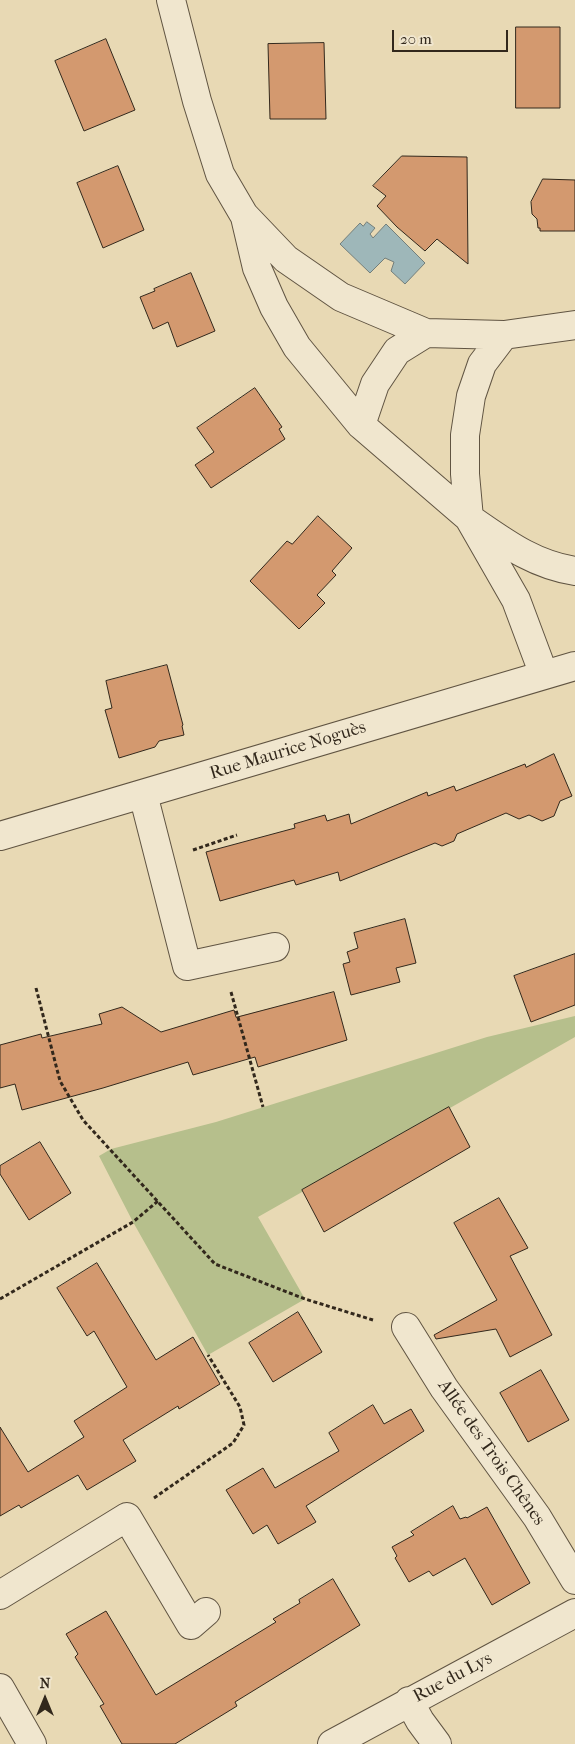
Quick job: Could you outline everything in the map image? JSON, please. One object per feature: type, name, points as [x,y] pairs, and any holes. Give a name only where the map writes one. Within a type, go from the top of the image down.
[{"type":"street","points":[[170,0],[197,101],[220,174],[244,215],[286,258],[341,296],[426,333],[504,334],[575,325]]},
{"type":"street","points":[[244,215],[257,268],[274,307],[297,347],[361,425],[470,518],[505,543],[554,568],[575,571]]},
{"type":"street","points":[[361,425],[376,384],[397,351],[426,333]]},
{"type":"street","points":[[504,334],[482,364],[471,396],[465,435],[465,474],[470,518],[516,600],[544,675]]},
{"type":"street","name":"Rue Maurice Noguès","points":[[0,836],[575,666]]},
{"type":"street","points":[[143,794],[187,966],[275,947]]},
{"type":"street","name":"Allée des Trois Chênes","points":[[406,1327],[444,1388],[537,1516],[575,1580]]},
{"type":"street","points":[[0,1595],[127,1516],[191,1625],[206,1612]]},
{"type":"street","name":"Rue du Lys","points":[[332,1744],[575,1613]]},
{"type":"street","points":[[0,1688],[32,1744]]},
{"type":"street","points":[[409,1701],[420,1721],[437,1744]]},
{"type":"path","points":[[194,850],[237,835]]},
{"type":"path","points":[[222,959],[263,1107]]},
{"type":"path","points":[[36,988],[60,1081],[82,1120],[215,1264],[306,1300],[406,1327]]},
{"type":"path","points":[[0,1300],[133,1222],[158,1201]]},
{"type":"path","points":[[127,1516],[233,1443],[244,1425],[240,1407],[208,1356]]},
{"type":"green space","points":[[575,1016],[575,1037],[258,1217],[305,1299],[208,1355],[133,1222],[99,1156],[111,1149],[216,1122],[487,1037]]},
{"type":"water","points":[[367,222],[375,228],[370,234],[373,238],[386,224],[425,263],[405,284],[391,271],[394,262],[385,258],[370,273],[340,244],[360,223],[363,226]]},
{"type":"building","points":[[516,27],[560,27],[560,108],[516,108]]},
{"type":"building","points":[[106,39],[135,110],[84,131],[55,61]]},
{"type":"building","points":[[324,43],[326,119],[270,119],[268,44]]},
{"type":"building","points":[[402,156],[467,157],[468,264],[437,239],[425,251],[397,227],[377,206],[386,196],[373,186]]},
{"type":"building","points":[[118,166],[144,230],[103,248],[77,183]]},
{"type":"building","points":[[543,179],[575,180],[575,231],[540,231],[540,228],[538,228],[537,219],[532,214],[531,202]]},
{"type":"building","points":[[191,273],[215,331],[177,347],[168,322],[153,329],[140,297]]},
{"type":"building","points":[[255,388],[282,427],[279,429],[285,439],[211,488],[195,465],[214,452],[197,428]]},
{"type":"building","points":[[318,516],[352,548],[332,571],[336,575],[317,595],[325,603],[299,629],[250,581],[287,541],[292,544]]},
{"type":"building","points":[[167,665],[184,735],[159,741],[155,747],[119,758],[105,710],[112,708],[106,681]]},
{"type":"building","points":[[554,754],[572,796],[560,801],[554,816],[542,821],[529,815],[519,819],[506,813],[457,834],[454,841],[442,846],[435,843],[340,881],[338,872],[296,885],[294,880],[220,901],[206,852],[295,828],[294,824],[325,815],[327,821],[349,814],[351,824],[427,792],[428,796],[454,786],[456,791],[525,764],[526,767]]},
{"type":"building","points":[[405,919],[416,963],[396,968],[400,982],[351,995],[343,964],[350,962],[347,952],[358,948],[354,933]]},
{"type":"building","points":[[575,954],[575,1005],[531,1022],[514,976]]},
{"type":"building","points":[[334,992],[347,1040],[258,1067],[255,1057],[193,1075],[188,1062],[22,1110],[15,1084],[0,1088],[0,1045],[41,1034],[42,1038],[102,1024],[99,1014],[122,1007],[161,1032],[234,1010],[236,1017]]},
{"type":"building","points":[[449,1107],[470,1147],[324,1232],[302,1190]]},
{"type":"building","points":[[40,1142],[71,1193],[29,1220],[0,1174],[0,1166]]},
{"type":"building","points":[[499,1198],[528,1248],[510,1256],[552,1335],[510,1357],[496,1329],[436,1339],[434,1335],[497,1300],[454,1223]]},
{"type":"building","points":[[97,1263],[156,1360],[193,1337],[220,1384],[179,1409],[178,1406],[123,1440],[136,1461],[87,1490],[78,1475],[21,1508],[19,1505],[0,1516],[0,1427],[28,1472],[84,1437],[74,1421],[127,1387],[94,1331],[87,1336],[57,1288]]},
{"type":"building","points":[[298,1312],[322,1352],[273,1382],[249,1343]]},
{"type":"building","points":[[541,1370],[569,1420],[528,1442],[500,1393]]},
{"type":"building","points":[[373,1405],[384,1424],[411,1409],[424,1431],[306,1506],[316,1522],[278,1544],[267,1525],[253,1534],[226,1490],[263,1468],[275,1488],[339,1451],[329,1433]]},
{"type":"building","points":[[453,1506],[460,1519],[467,1518],[487,1507],[530,1583],[492,1605],[465,1558],[433,1576],[429,1571],[409,1582],[395,1558],[397,1556],[392,1547],[414,1535],[411,1532]]},
{"type":"building","points":[[333,1579],[360,1625],[235,1702],[237,1706],[175,1744],[122,1744],[100,1706],[104,1704],[75,1657],[78,1654],[66,1634],[106,1611],[156,1695],[276,1622],[273,1619],[300,1603],[299,1600]]}]
